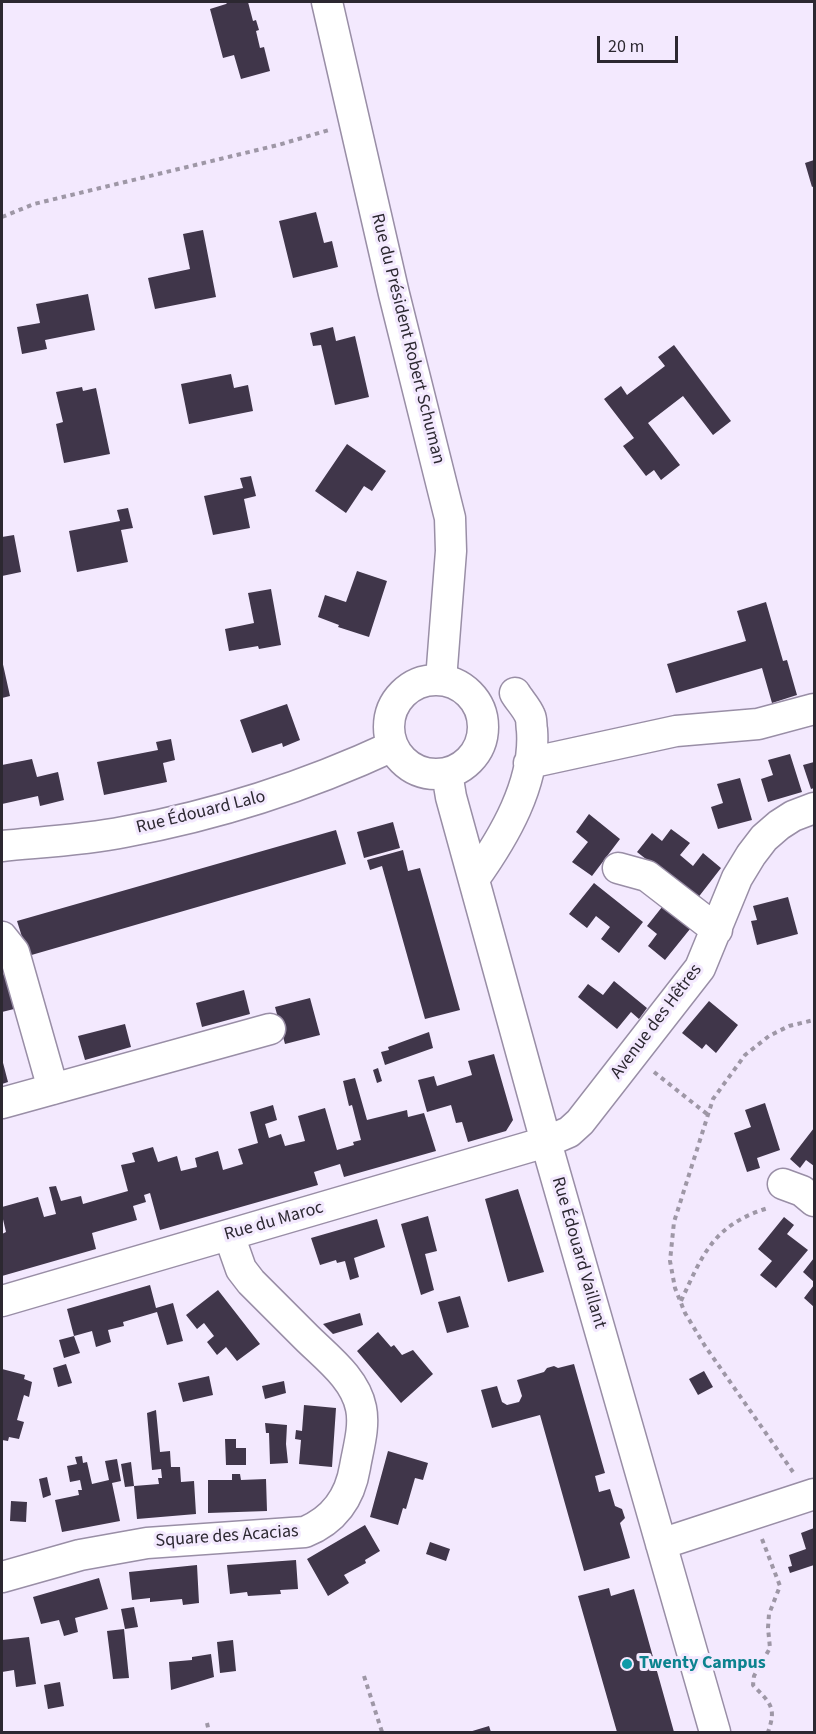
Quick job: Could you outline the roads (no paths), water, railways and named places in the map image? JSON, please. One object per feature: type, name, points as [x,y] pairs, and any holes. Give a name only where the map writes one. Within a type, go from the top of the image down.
[{"type":"street","name":"Rue du Président Robert Schuman","points":[[327,2],[394,294],[450,518],[451,551],[441,680]]},
{"type":"street","points":[[441,680],[461,687],[472,697],[480,710],[483,724],[480,745],[472,758],[461,767],[447,773],[431,774],[415,770],[402,759],[393,746],[390,719],[398,700],[414,686],[427,681],[441,680]]},
{"type":"street","points":[[474,879],[492,853],[514,810],[533,746],[531,717],[515,693]]},
{"type":"street","points":[[529,763],[676,731],[758,724],[814,709]]},
{"type":"street","name":"Rue Édouard Lalo","points":[[2,846],[124,832],[225,809],[295,788],[393,746]]},
{"type":"street","name":"Rue Édouard Vaillant","points":[[447,773],[451,797],[546,1142],[715,1732]]},
{"type":"street","name":"Avenue des Hêtres","points":[[546,1142],[574,1128],[700,968],[737,878],[764,838],[793,816],[814,808]]},
{"type":"street","points":[[618,868],[647,876],[717,930]]},
{"type":"street","points":[[2,937],[14,952],[53,1089]]},
{"type":"street","points":[[2,1103],[270,1029]]},
{"type":"street","name":"Rue du Maroc","points":[[2,1301],[546,1142]]},
{"type":"street","name":"Square des Acacias","points":[[2,1577],[89,1553],[147,1543],[305,1532],[320,1526],[341,1504],[353,1480],[362,1427],[362,1410],[358,1396],[340,1371],[251,1282],[241,1269],[229,1235]]},
{"type":"street","points":[[661,1544],[812,1494]]},
{"type":"place","name":"Twenty Campus","points":[[627,1664]]}]
